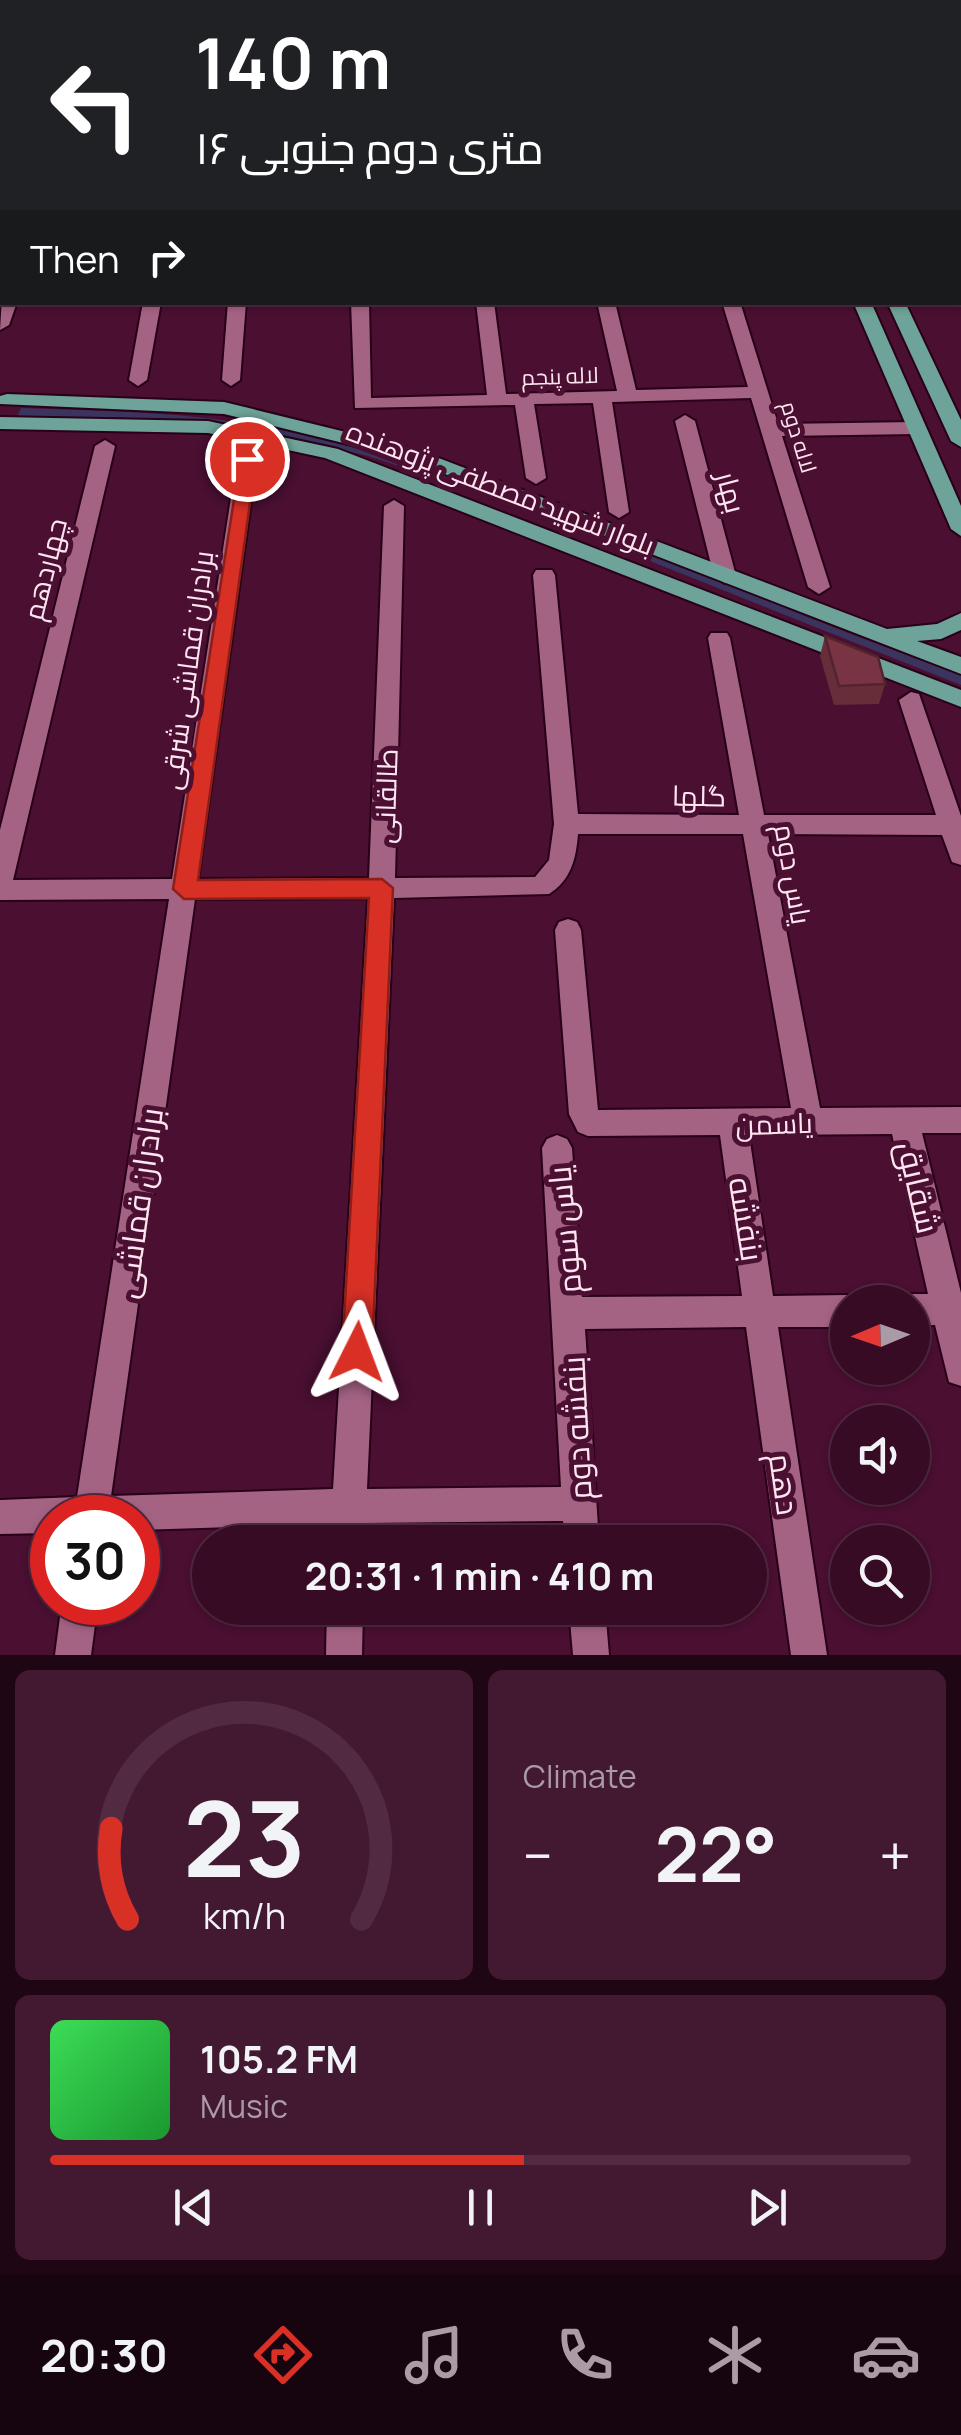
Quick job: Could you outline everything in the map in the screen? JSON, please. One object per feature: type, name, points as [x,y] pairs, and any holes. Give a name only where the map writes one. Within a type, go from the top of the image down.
[{"type":"main road","points":[[863,305],[961,529]]},
{"type":"main road","points":[[897,305],[961,440]]},
{"type":"main road","name":"بلوار شهید مصطفی پژوهنده","points":[[2,408],[224,408],[343,434],[408,453],[961,666]]},
{"type":"main road","name":"بلوار شهید مصطفی پژوهنده","points":[[2,408],[208,427],[331,454],[961,699]]},
{"type":"main road","points":[[884,634],[927,634],[961,620]]},
{"type":"street","points":[[138,380],[151,305]]},
{"type":"street","points":[[231,380],[237,305]]},
{"type":"street","name":"لاله پنجم","points":[[360,305],[362,404],[759,392]]},
{"type":"street","points":[[485,305],[497,400]]},
{"type":"street","points":[[607,305],[628,396]]},
{"type":"street","name":"لاله دوم","points":[[732,305],[820,587]]},
{"type":"street","points":[[602,397],[619,512]]},
{"type":"street","points":[[524,399],[536,478]]},
{"type":"street","name":"بهار","points":[[685,422],[725,576]]},
{"type":"street","points":[[770,430],[916,428]]},
{"type":"street","name":"چهاردهم","points":[[0,882],[105,446]]},
{"type":"street","name":"برادران قماشی شرقی","points":[[184,889],[247,459]]},
{"type":"street","name":"طالقانی","points":[[347,1525],[382,888],[394,506]]},
{"type":"street","points":[[0,890],[540,887],[556,878],[562,864],[566,824],[544,576]]},
{"type":"street","name":"یاس دوم","points":[[719,638],[808,1121]]},
{"type":"street","points":[[910,700],[961,855]]},
{"type":"street","name":"گلها","points":[[566,824],[952,825]]},
{"type":"street","name":"برادران قماشی","points":[[94,1495],[184,889]]},
{"type":"street","name":"یاسمن","points":[[568,930],[584,1114],[588,1123],[961,1120]]},
{"type":"street","name":"شقایق","points":[[904,1121],[954,1310],[961,1370]]},
{"type":"street","name":"بنفشه","points":[[733,1124],[762,1313]]},
{"type":"street","name":"یاس سوم","points":[[557,1148],[570,1313]]},
{"type":"street","points":[[570,1313],[830,1312]]},
{"type":"street","name":"بنفشه دوم","points":[[570,1313],[581,1525]]},
{"type":"street","name":"دهم","points":[[762,1313],[809,1655]]},
{"type":"street","points":[[160,1513],[348,1506],[579,1504]]},
{"type":"street","points":[[0,1517],[30,1517]]},
{"type":"street","points":[[73,1655],[77,1625]]},
{"type":"street","points":[[344,1655],[345,1625]]},
{"type":"street","points":[[588,1625],[591,1655]]},
{"type":"shaded area","points":[[21,408],[214,419],[277,429],[365,451],[538,508],[961,674],[961,685],[472,490],[368,456],[245,426],[114,417],[17,417]]},
{"type":"building","points":[[825,636],[878,657],[885,684],[839,686]]},
{"type":"route","points":[[247,459],[184,889],[382,888],[357,1352]]}]
